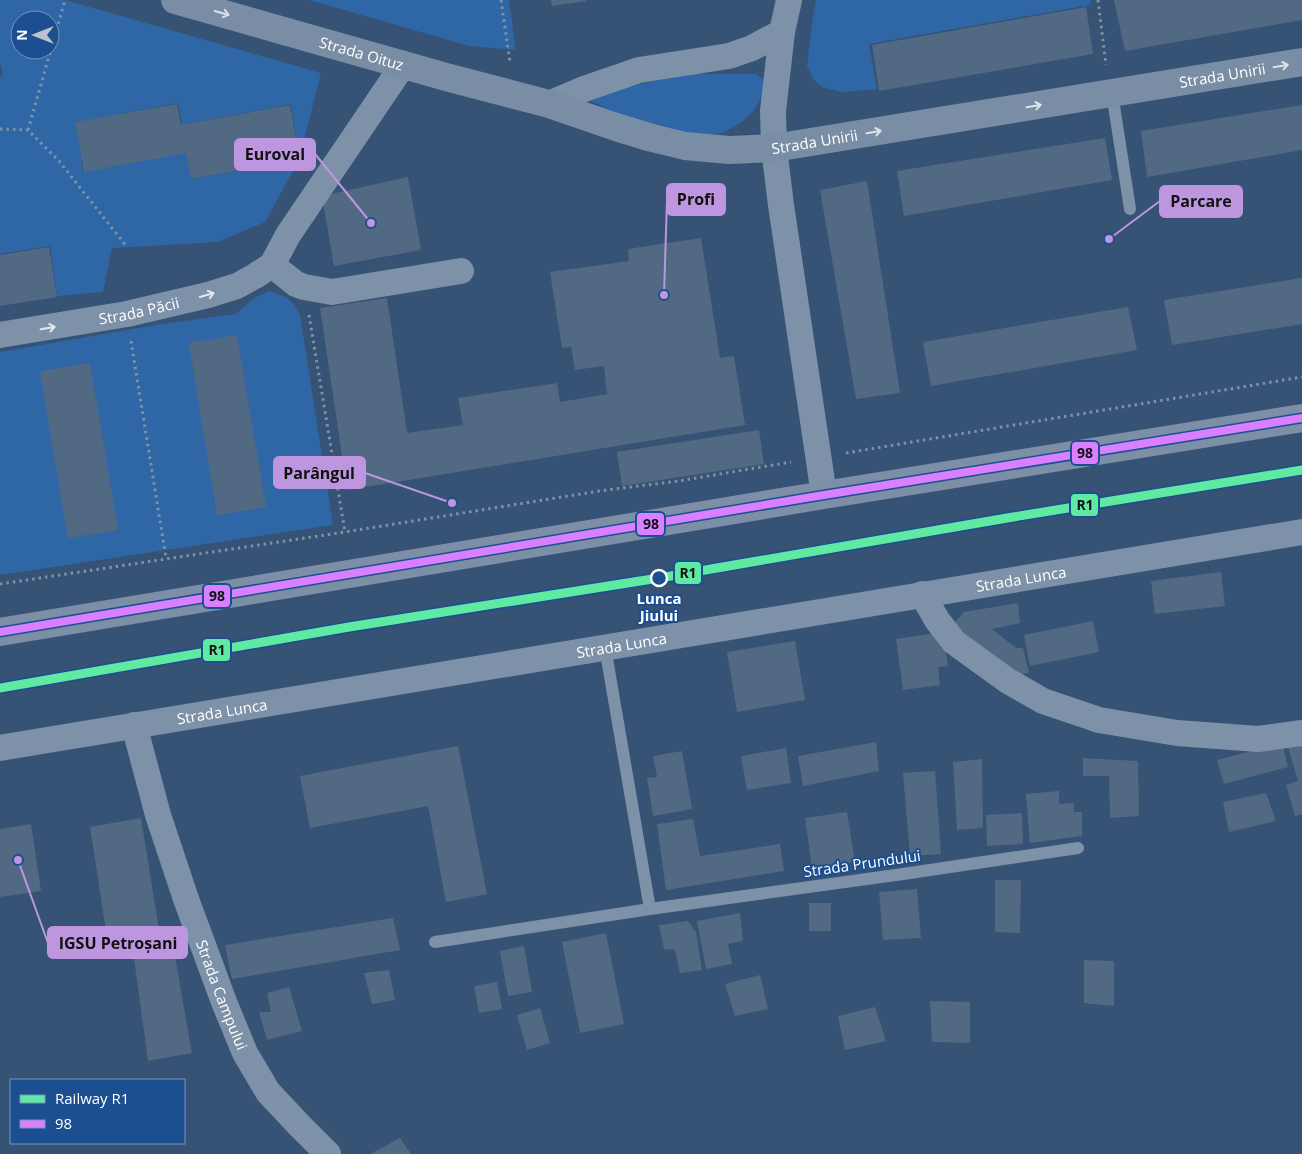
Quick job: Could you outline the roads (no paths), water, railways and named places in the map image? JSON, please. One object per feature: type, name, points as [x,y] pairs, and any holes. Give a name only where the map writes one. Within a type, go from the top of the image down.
[{"type":"main road","points":[[0,632],[824,495],[1302,418]]},
{"type":"street","name":"Strada Oituz","points":[[175,0],[403,65],[549,104],[616,128],[652,138],[685,146],[729,150],[774,148]]},
{"type":"street","points":[[774,148],[773,111],[782,32],[789,0]]},
{"type":"street","points":[[549,104],[639,70],[729,56],[752,48],[782,32]]},
{"type":"street","name":"Strada Unirii","points":[[824,495],[774,148],[1302,62]]},
{"type":"street","name":"Strada Păcii","points":[[0,335],[127,314],[208,295],[237,286],[256,276],[272,265],[288,235],[403,65]]},
{"type":"street","points":[[272,265],[296,284],[332,292],[461,271]]},
{"type":"street","name":"Strada Lunca","points":[[0,748],[1302,532]]},
{"type":"street","points":[[922,594],[937,620],[954,642],[1008,681],[1043,701],[1099,720],[1177,732],[1258,739],[1302,733]]},
{"type":"street","name":"Strada Campului","points":[[134,725],[158,815],[186,899],[245,1053],[268,1092],[328,1154]]},
{"type":"lane","points":[[1112,93],[1130,209]]},
{"type":"lane","points":[[605,647],[650,909]]},
{"type":"lane","name":"Strada Prundului","points":[[435,942],[650,909],[1078,848]]},
{"type":"rail line","name":"R1","points":[[0,688],[349,627],[659,578],[1013,517],[1302,470]]},
{"type":"place","name":"Euroval","points":[[371,223]]},
{"type":"place","name":"Parcare","points":[[1109,239]]},
{"type":"place","name":"Profi","points":[[664,295]]},
{"type":"place","name":"Parângul","points":[[452,503]]},
{"type":"place","name":"Lunca Jiului","points":[[659,578]]},
{"type":"place","name":"IGSU Petroșani","points":[[18,860]]}]
